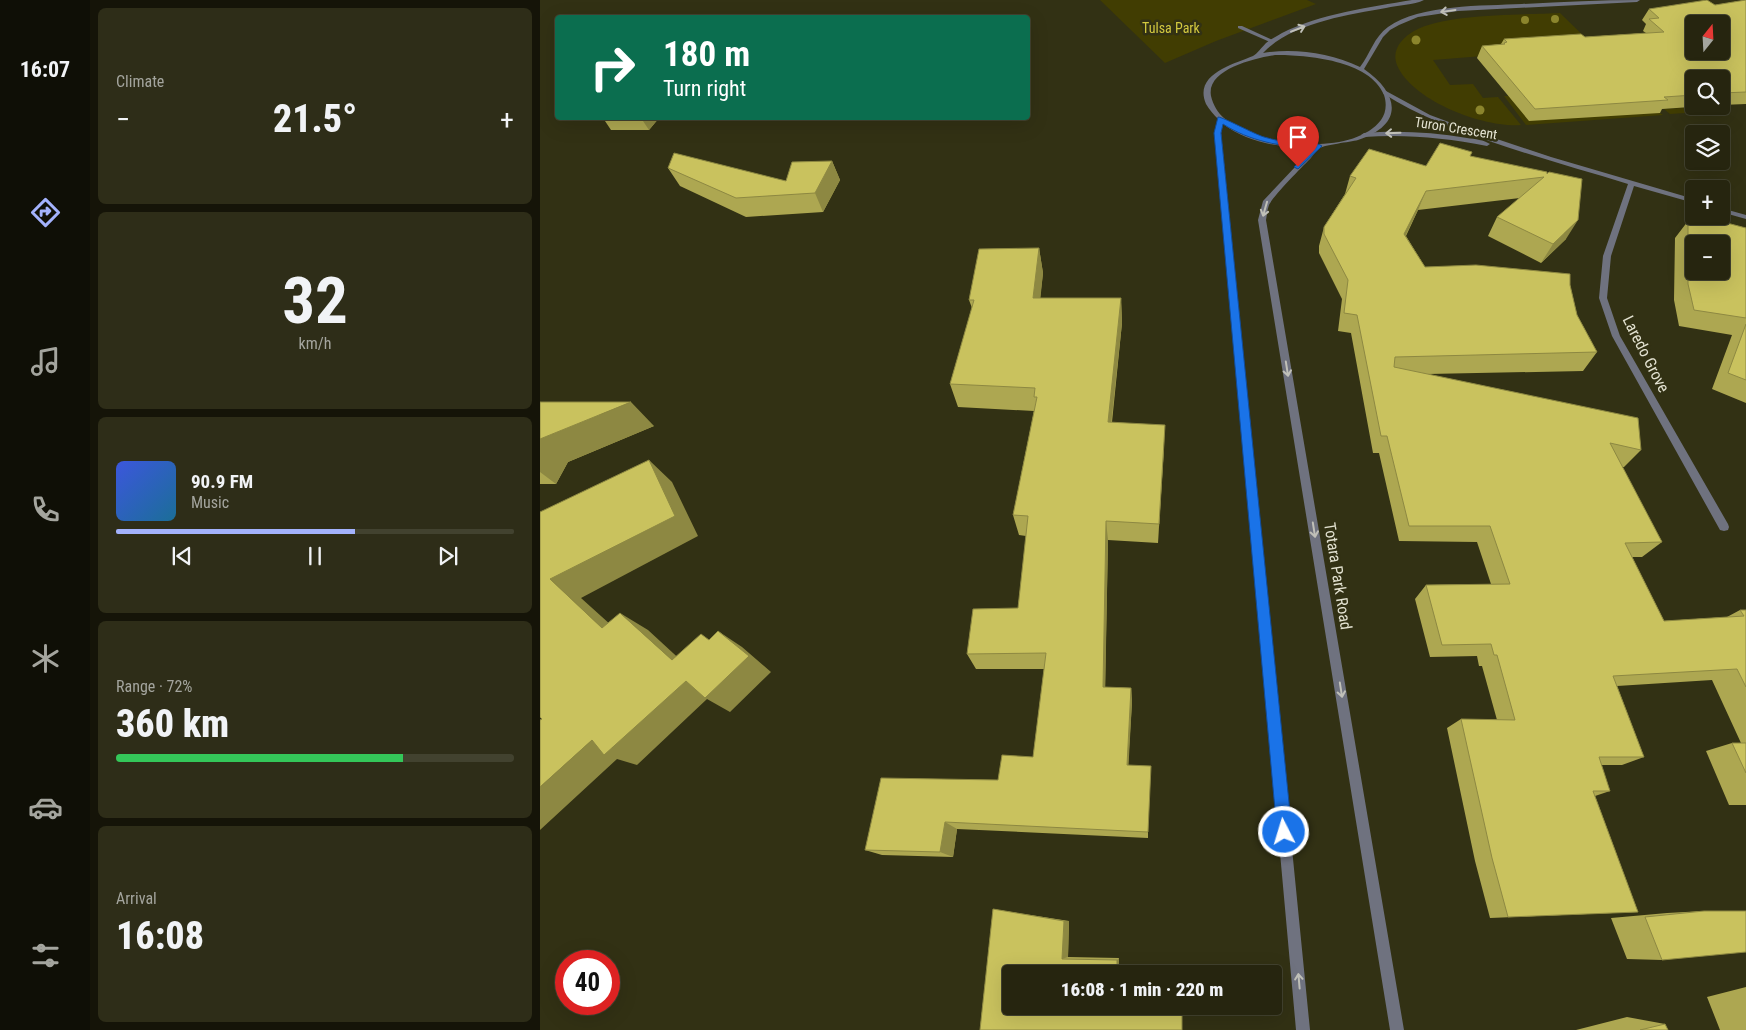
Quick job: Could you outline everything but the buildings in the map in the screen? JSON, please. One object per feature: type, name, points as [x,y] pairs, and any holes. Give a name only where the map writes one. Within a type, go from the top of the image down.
[{"type":"street","points":[[1386,93],[1389,102],[1388,112],[1384,120],[1364,135],[1335,144],[1318,146],[1296,145],[1266,140],[1235,128],[1221,119],[1212,108],[1207,96],[1209,85],[1215,75],[1226,67],[1258,55],[1272,41],[1287,34],[1324,21],[1421,0]]},
{"type":"street","points":[[1360,69],[1368,61],[1381,36],[1392,27],[1408,19],[1429,13],[1458,9],[1637,0]]},
{"type":"street","points":[[1240,27],[1272,41]]},
{"type":"street","name":"Turon Crescent","points":[[1258,55],[1275,53],[1311,54],[1346,63],[1360,69],[1376,80],[1386,93],[1415,111],[1440,122],[1544,157],[1685,199]]},
{"type":"street","points":[[1221,119],[1218,133],[1303,1030]]},
{"type":"street","name":"Turon Crescent","points":[[1364,135],[1391,133],[1425,134],[1480,143],[1544,157]]},
{"type":"street","name":"Totara Park Road","points":[[1318,146],[1266,203],[1262,220],[1397,1030]]},
{"type":"street","name":"Laredo Grove","points":[[1632,183],[1607,256],[1603,298],[1616,336],[1724,527]]},
{"type":"street","points":[[1730,213],[1746,217]]},
{"type":"green space","name":"Tulsa Park","points":[[1100,0],[1307,0],[1316,4],[1216,41],[1165,63]]},
{"type":"green space","points":[[1560,13],[1595,47],[1433,60],[1450,85],[1473,84],[1483,98],[1498,97],[1521,125],[1488,122],[1451,110],[1433,101],[1418,90],[1405,78],[1397,65],[1395,54],[1405,37],[1427,25],[1485,16]]},
{"type":"green space","points":[[1504,96],[1660,113],[1663,115],[1526,125]]},
{"type":"green space","points":[[1685,108],[1685,113],[1670,114],[1664,109]]},
{"type":"route","points":[[1284,832],[1218,133],[1221,119],[1252,136],[1273,142],[1318,146],[1298,167]]}]
